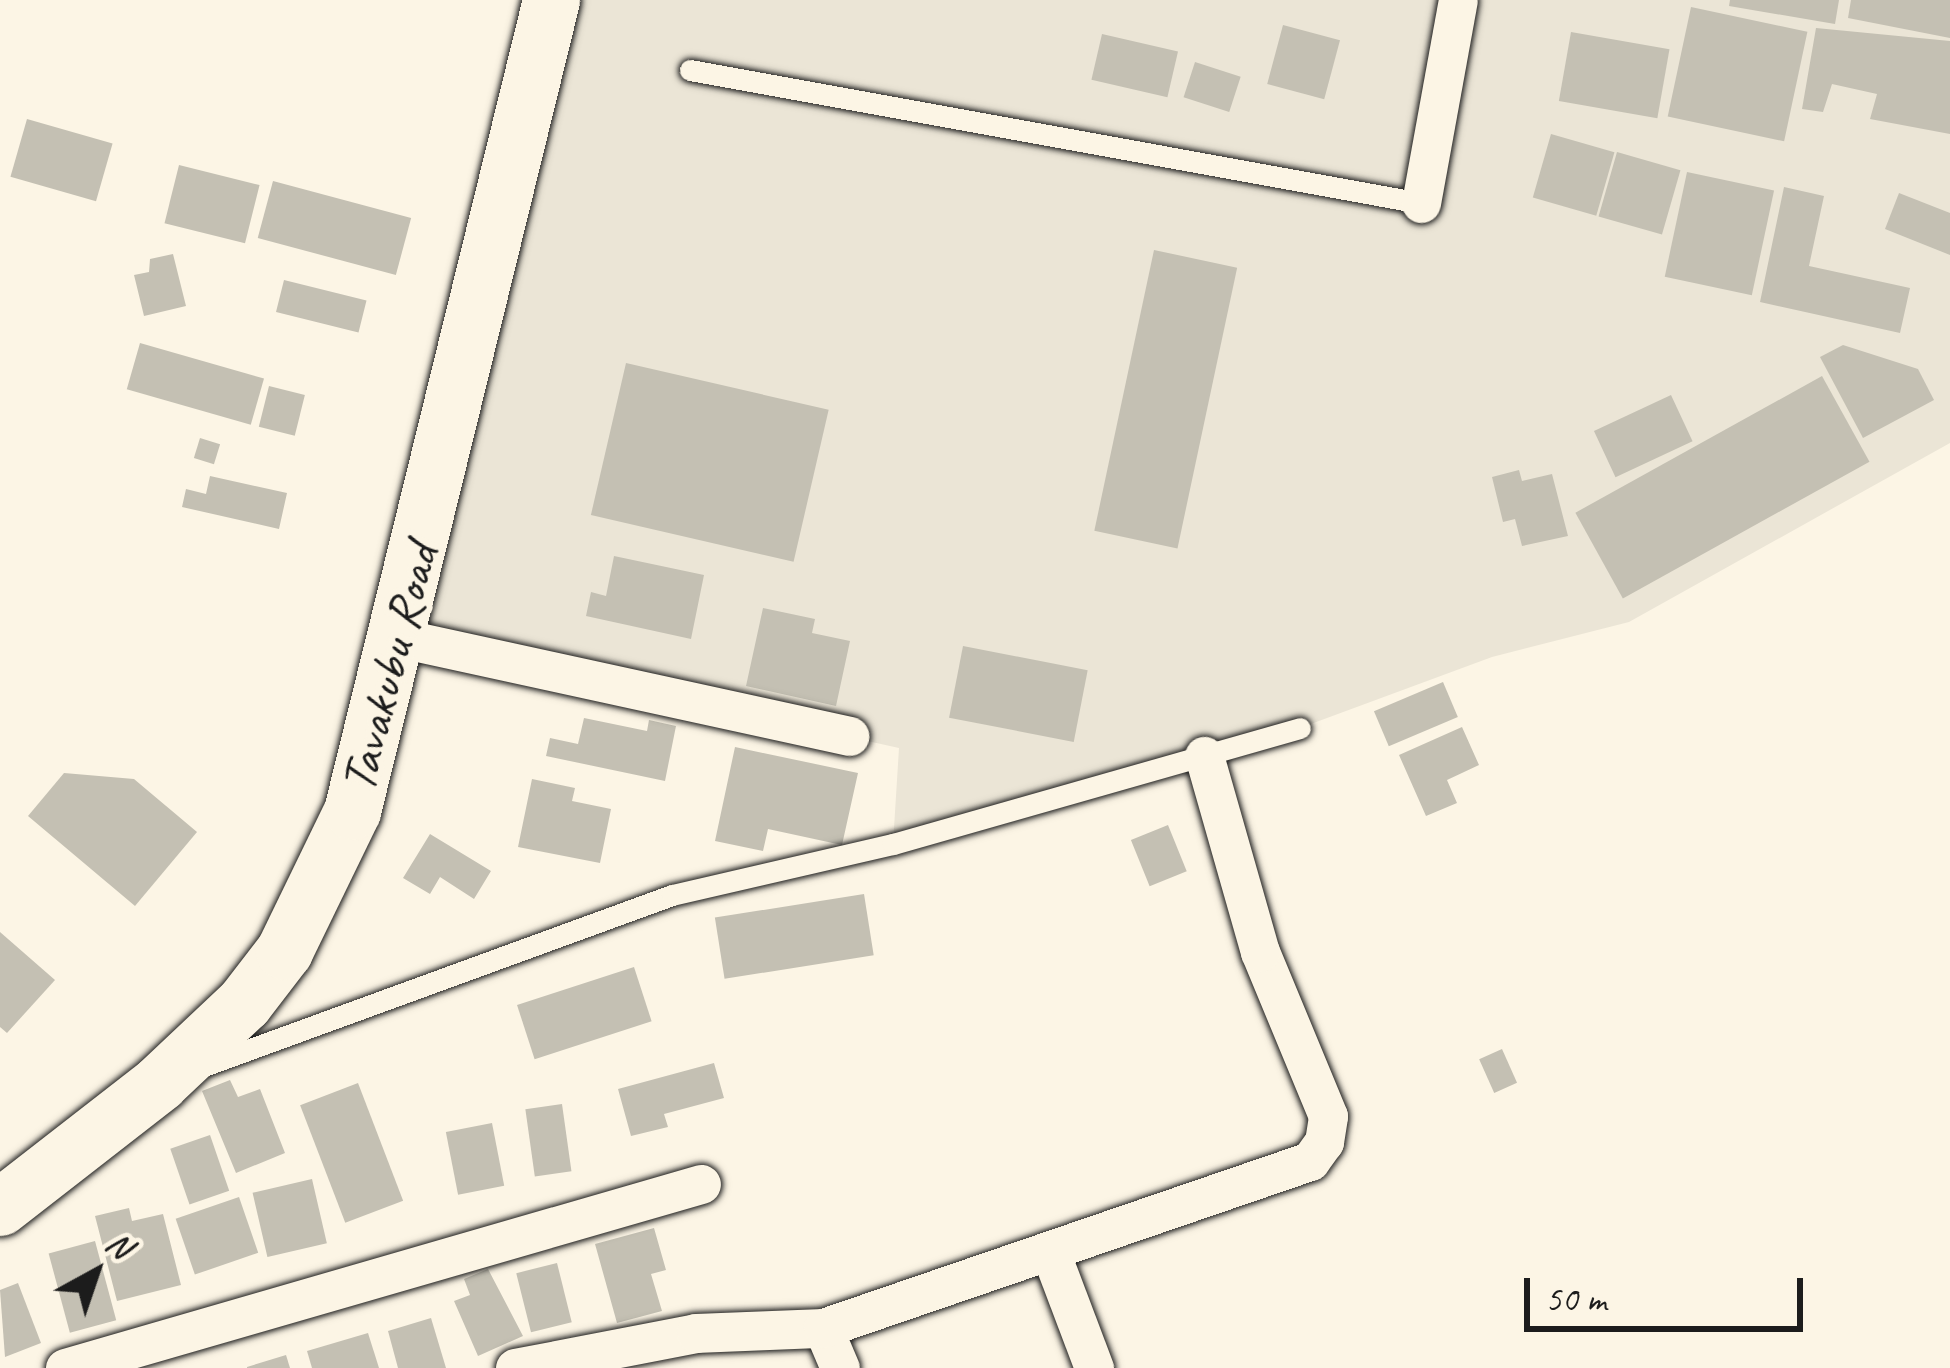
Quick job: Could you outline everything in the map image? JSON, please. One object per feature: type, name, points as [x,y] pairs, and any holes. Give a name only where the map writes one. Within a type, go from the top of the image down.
[{"type":"main road","name":"Tavakubu Road","points":[[0,1208],[159,1083],[244,1003],[284,951],[352,811],[400,638],[550,0]]},
{"type":"street","points":[[1421,203],[1458,0]]},
{"type":"street","points":[[400,638],[849,736]]},
{"type":"street","points":[[515,1368],[568,1363],[695,1333],[823,1328],[1300,1168],[1324,1142],[1324,1104],[1260,952],[1204,756]]},
{"type":"street","points":[[65,1368],[701,1184]]},
{"type":"street","points":[[1051,1254],[1094,1368]]},
{"type":"street","points":[[823,1328],[840,1368]]},
{"type":"lane","points":[[690,70],[1421,203]]},
{"type":"lane","points":[[159,1083],[673,895],[893,844],[1300,728]]},
{"type":"shaded area","points":[[551,0],[1950,0],[1950,443],[1629,622],[1492,657],[1300,728],[893,844],[899,748],[400,638]]},
{"type":"building","points":[[1730,0],[1839,0],[1835,24],[1729,6]]},
{"type":"building","points":[[1851,0],[1950,0],[1950,38],[1848,18]]},
{"type":"building","points":[[1691,7],[1807,32],[1784,141],[1668,117]]},
{"type":"building","points":[[1283,25],[1340,40],[1324,99],[1267,84]]},
{"type":"building","points":[[1816,28],[1950,41],[1950,134],[1870,119],[1877,94],[1832,84],[1823,112],[1802,109]]},
{"type":"building","points":[[1571,32],[1669,49],[1657,118],[1559,101]]},
{"type":"building","points":[[1102,34],[1178,52],[1167,97],[1091,80]]},
{"type":"building","points":[[1195,62],[1241,77],[1229,112],[1184,97]]},
{"type":"building","points":[[27,119],[113,144],[96,201],[10,177]]},
{"type":"building","points":[[1551,134],[1614,152],[1596,216],[1533,197]]},
{"type":"building","points":[[1617,152],[1680,170],[1662,235],[1599,216]]},
{"type":"building","points":[[179,165],[260,185],[245,243],[164,223]]},
{"type":"building","points":[[1687,172],[1774,191],[1752,295],[1665,277]]},
{"type":"building","points":[[273,181],[411,218],[396,275],[258,238]]},
{"type":"building","points":[[1784,187],[1824,196],[1809,266],[1910,288],[1900,333],[1760,302]]},
{"type":"building","points":[[1899,193],[1950,213],[1950,255],[1885,229]]},
{"type":"building","points":[[1154,250],[1237,268],[1177,548],[1094,531]]},
{"type":"building","points":[[173,254],[186,306],[144,316],[134,275],[149,272],[150,259]]},
{"type":"building","points":[[284,280],[366,301],[358,333],[276,312]]},
{"type":"building","points":[[140,343],[264,379],[251,425],[127,389]]},
{"type":"building","points":[[1843,345],[1918,369],[1934,400],[1863,438],[1820,357]]},
{"type":"building","points":[[626,363],[829,410],[794,562],[591,515]]},
{"type":"building","points":[[1822,376],[1870,462],[1623,598],[1575,513]]},
{"type":"building","points":[[269,386],[305,395],[295,436],[259,427]]},
{"type":"building","points":[[1671,395],[1693,441],[1616,477],[1594,431]]},
{"type":"building","points":[[200,438],[220,444],[214,464],[194,458]]},
{"type":"building","points":[[1519,470],[1522,481],[1552,474],[1568,536],[1522,546],[1515,519],[1503,522],[1492,477]]},
{"type":"building","points":[[210,476],[287,493],[279,529],[182,507],[186,489],[206,494]]},
{"type":"building","points":[[614,556],[704,575],[691,639],[586,616],[591,592],[606,596]]},
{"type":"building","points":[[763,608],[815,619],[812,633],[850,641],[836,706],[746,686]]},
{"type":"building","points":[[963,646],[1088,670],[1074,742],[949,718]]},
{"type":"building","points":[[1443,682],[1458,717],[1389,746],[1374,711]]},
{"type":"building","points":[[584,718],[647,731],[649,720],[676,726],[665,781],[546,756],[550,738],[578,744]]},
{"type":"building","points":[[1462,727],[1479,765],[1447,780],[1457,803],[1426,816],[1399,755]]},
{"type":"building","points":[[735,747],[858,773],[842,845],[768,829],[763,851],[715,841]]},
{"type":"building","points":[[64,773],[134,779],[197,832],[135,906],[28,816]]},
{"type":"building","points":[[532,779],[575,788],[572,801],[611,809],[600,863],[518,847]]},
{"type":"building","points":[[1168,825],[1187,871],[1150,886],[1131,840]]},
{"type":"building","points":[[430,834],[491,871],[474,899],[440,877],[430,894],[403,878]]},
{"type":"building","points":[[864,894],[874,955],[725,979],[715,918]]},
{"type":"building","points":[[0,932],[55,980],[7,1033],[0,1027]]},
{"type":"building","points":[[634,967],[652,1021],[535,1059],[517,1005]]},
{"type":"building","points":[[1502,1049],[1517,1083],[1494,1093],[1479,1059]]},
{"type":"building","points":[[714,1063],[724,1098],[664,1114],[668,1127],[631,1136],[618,1089]]},
{"type":"building","points":[[230,1080],[238,1097],[260,1089],[285,1153],[236,1173],[202,1091]]},
{"type":"building","points":[[358,1083],[403,1201],[345,1223],[300,1105]]},
{"type":"building","points":[[562,1104],[571,1171],[535,1176],[525,1109]]},
{"type":"building","points":[[492,1123],[504,1186],[458,1195],[446,1132]]},
{"type":"building","points":[[210,1135],[229,1191],[189,1204],[170,1149]]},
{"type":"building","points":[[312,1179],[327,1243],[267,1257],[253,1193]]},
{"type":"building","points":[[239,1197],[258,1253],[195,1275],[176,1219]]},
{"type":"building","points":[[129,1208],[132,1221],[163,1214],[181,1285],[117,1301],[95,1216]]},
{"type":"building","points":[[654,1228],[666,1270],[651,1274],[662,1311],[617,1323],[595,1244]]},
{"type":"building","points":[[95,1241],[116,1320],[70,1333],[49,1253]]},
{"type":"building","points":[[557,1263],[572,1322],[531,1332],[516,1273]]},
{"type":"building","points":[[488,1269],[523,1336],[478,1356],[454,1301],[470,1295],[464,1279]]},
{"type":"building","points":[[18,1283],[41,1343],[5,1357],[0,1290]]},
{"type":"building","points":[[431,1318],[446,1368],[398,1368],[388,1331]]},
{"type":"building","points":[[368,1333],[379,1368],[312,1368],[307,1351]]},
{"type":"building","points":[[286,1355],[290,1368],[247,1368],[247,1367]]}]
